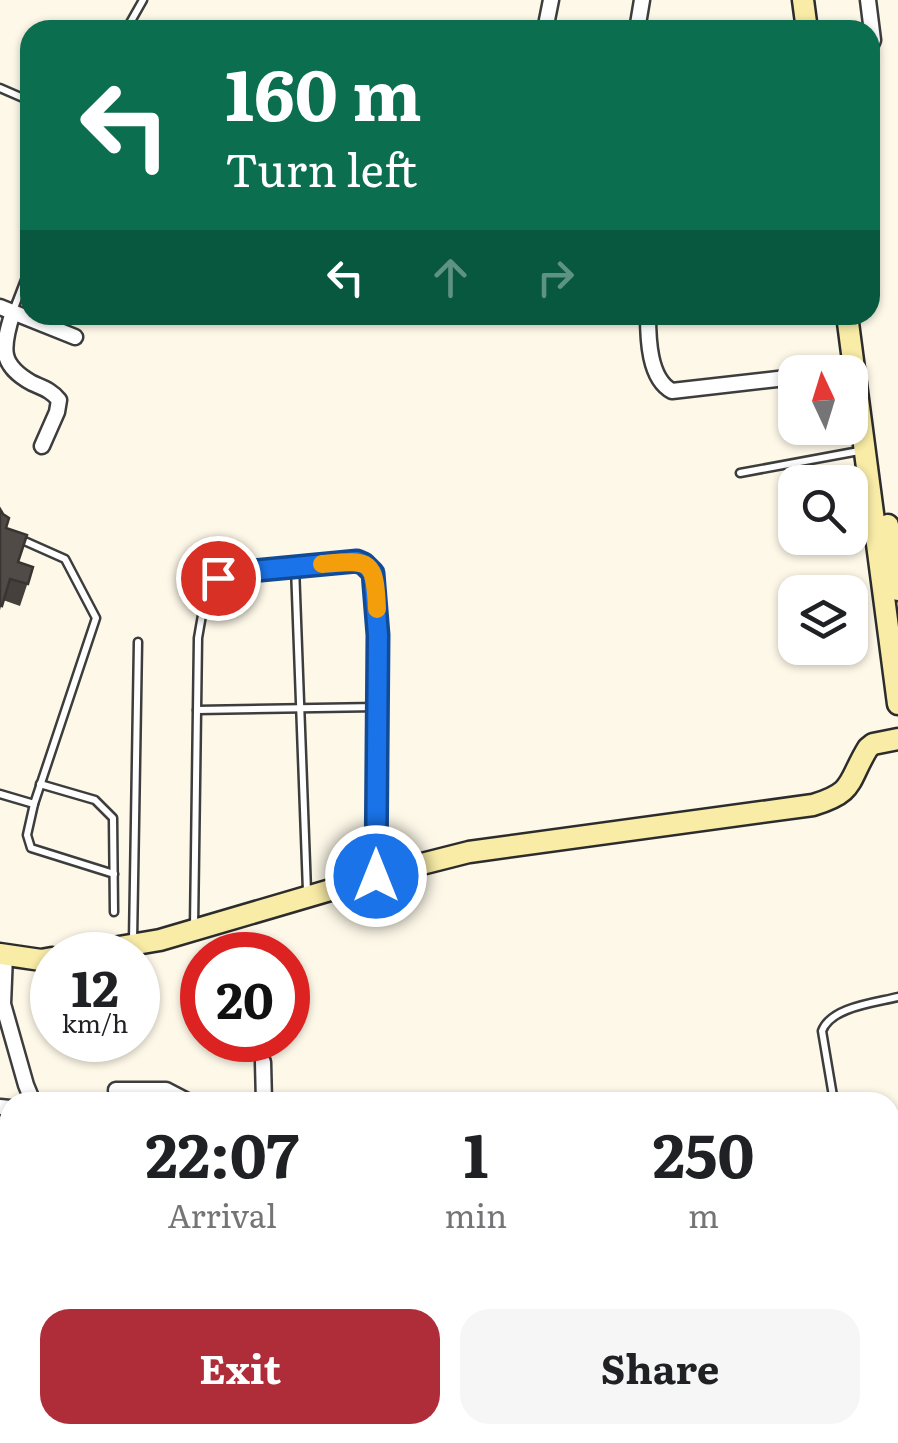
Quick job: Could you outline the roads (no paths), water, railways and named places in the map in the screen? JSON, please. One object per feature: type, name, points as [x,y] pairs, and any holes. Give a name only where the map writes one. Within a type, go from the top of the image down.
[{"type":"street","points":[[6,310],[2,350],[6,369],[52,391],[59,400],[42,446]]},
{"type":"street","points":[[43,325],[75,338]]},
{"type":"street","points":[[649,325],[652,359],[659,379],[672,392],[778,379]]},
{"type":"street","points":[[848,325],[852,355]]},
{"type":"street","points":[[858,325],[898,590]]},
{"type":"street","points":[[864,445],[898,704]]},
{"type":"street","points":[[160,938],[470,852],[813,805],[836,798],[844,790],[873,744],[898,739]]},
{"type":"street","points":[[29,1092],[3,1004],[3,954],[30,958]]},
{"type":"street","points":[[264,1062],[264,1092]]},
{"type":"street","points":[[116,1092],[170,1092]]},
{"type":"lane","points":[[6,310],[20,285]]},
{"type":"lane","points":[[740,473],[865,450]]},
{"type":"lane","points":[[16,538],[65,559],[96,618],[40,784],[27,835],[31,848],[114,874]]},
{"type":"lane","points":[[194,930],[198,638],[206,598],[218,578],[230,573],[357,561],[373,573],[378,635],[376,876]]},
{"type":"lane","points":[[296,567],[307,897]]},
{"type":"lane","points":[[132,932],[138,642]]},
{"type":"lane","points":[[197,710],[377,707]]},
{"type":"lane","points":[[40,784],[96,800],[114,818],[114,912]]},
{"type":"lane","points":[[0,794],[34,804]]},
{"type":"lane","points":[[832,1092],[824,1025],[837,1013],[898,997]]}]
